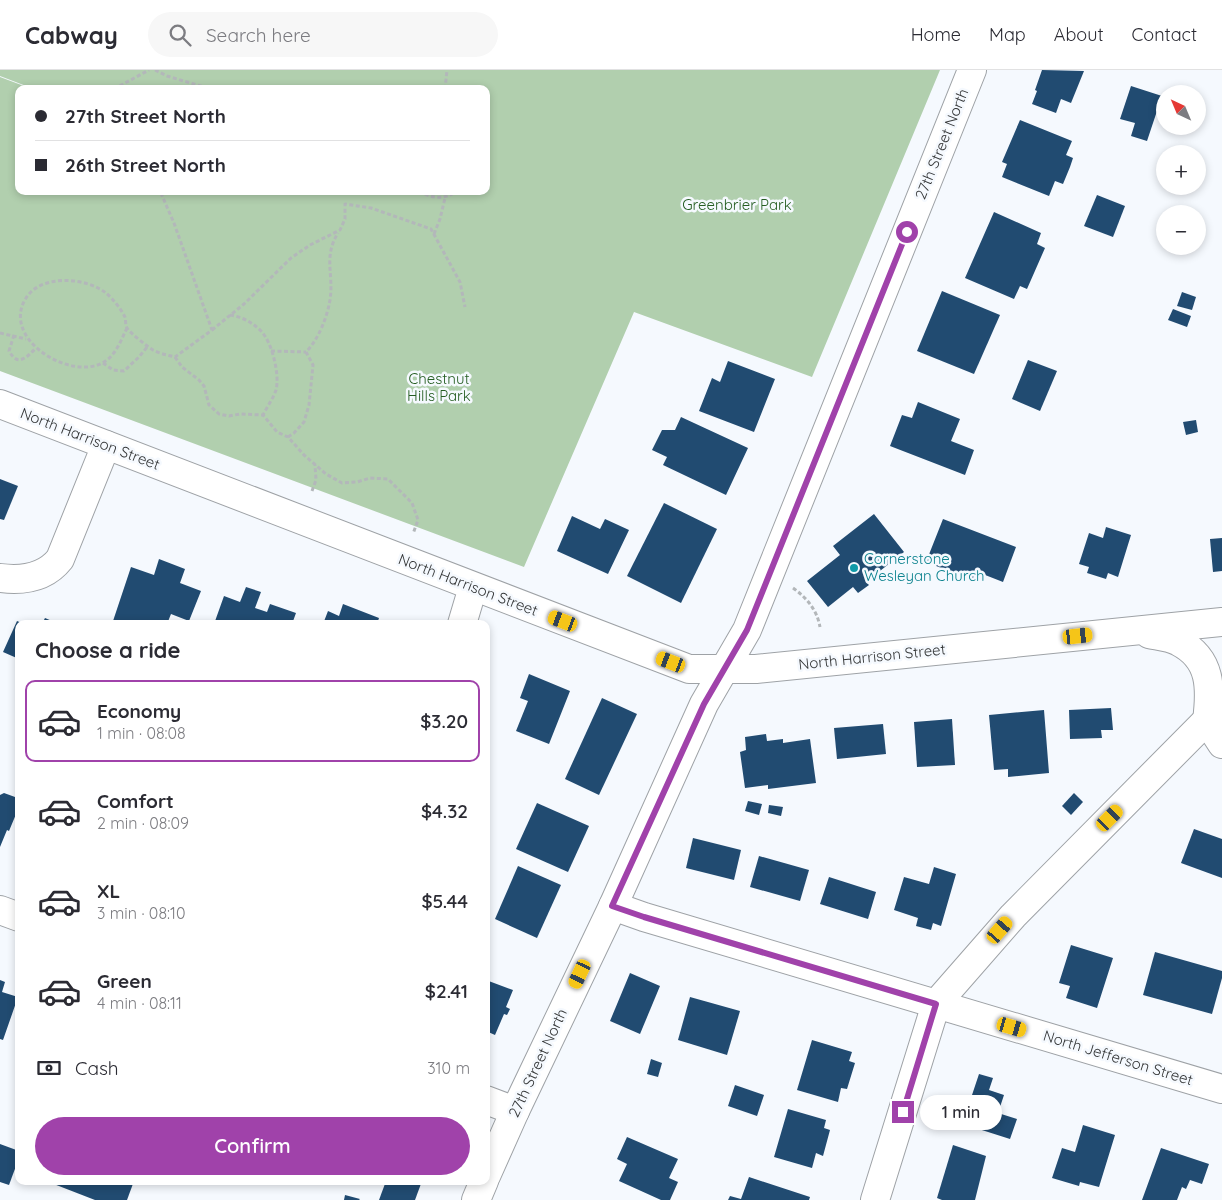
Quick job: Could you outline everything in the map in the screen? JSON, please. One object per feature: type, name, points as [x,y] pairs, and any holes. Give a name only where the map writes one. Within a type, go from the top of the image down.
[{"type":"street","name":"27th Street North","points":[[490,1167],[704,704],[747,630],[972,70]]},
{"type":"street","name":"North Harrison Street","points":[[0,404],[689,669],[756,668],[1222,622]]},
{"type":"street","points":[[0,578],[22,580],[33,577],[54,566],[60,559],[106,445]]},
{"type":"street","points":[[463,620],[473,587]]},
{"type":"street","points":[[1135,630],[1178,641],[1200,657],[1206,673],[1222,744]]},
{"type":"street","points":[[875,1200],[936,1004],[1013,916],[1214,713]]},
{"type":"street","name":"North Jefferson Street","points":[[612,906],[1222,1089]]},
{"type":"street","points":[[0,910],[15,916]]},
{"type":"street","points":[[490,1102],[515,1111]]},
{"type":"street","points":[[476,1200],[482,1185]]},
{"type":"path","points":[[121,85],[149,70]]},
{"type":"path","points":[[154,70],[197,85]]},
{"type":"path","points":[[445,85],[447,70]]},
{"type":"path","points":[[162,195],[212,330]]},
{"type":"path","points":[[426,195],[445,198],[450,195]]},
{"type":"path","points":[[433,234],[440,218],[445,198]]},
{"type":"path","points":[[271,352],[306,352],[314,344],[330,301],[329,256],[331,244],[345,219],[345,204],[371,208],[431,229],[460,282],[465,307]]},
{"type":"path","points":[[175,357],[230,315],[291,258],[310,245],[340,230]]},
{"type":"path","points":[[127,328],[112,355],[103,363],[90,368],[72,366],[54,359],[36,348],[27,339],[19,320],[25,298],[44,284],[72,280],[98,288],[116,304],[125,317],[127,328],[154,350],[175,357],[182,366],[199,380],[204,386],[209,405],[219,414],[229,416],[263,415],[277,432],[288,437],[326,474],[342,483],[358,482],[370,478],[388,479],[412,503],[418,520],[404,560]]},
{"type":"path","points":[[230,315],[246,320],[262,332],[271,352],[277,380],[276,391],[263,415]]},
{"type":"path","points":[[0,333],[27,339]]},
{"type":"path","points":[[14,335],[8,351],[12,357],[18,360],[24,359],[30,356],[36,348]]},
{"type":"path","points":[[103,363],[113,370],[124,371],[148,346]]},
{"type":"path","points":[[288,437],[304,422],[308,405],[313,364],[306,352]]},
{"type":"path","points":[[312,491],[316,480],[315,464]]},
{"type":"path","points":[[792,588],[806,598],[814,610],[820,628]]},
{"type":"green space","points":[[0,70],[940,70],[812,377],[634,312],[524,567],[0,371],[0,77],[21,85],[15,85],[15,195],[490,195],[490,85],[24,85],[0,76]]},
{"type":"building","points":[[1042,70],[1084,71],[1071,103],[1061,99],[1056,113],[1032,104]]},
{"type":"building","points":[[1131,86],[1156,94],[1156,114],[1147,141],[1131,136],[1135,123],[1120,119]]},
{"type":"building","points":[[1020,120],[1072,141],[1066,155],[1073,158],[1063,184],[1055,181],[1049,196],[1002,177],[1007,164],[1002,162]]},
{"type":"building","points":[[1097,195],[1125,206],[1113,237],[1084,226]]},
{"type":"building","points":[[994,212],[1041,233],[1037,244],[1045,248],[1027,289],[1020,286],[1014,299],[965,278]]},
{"type":"building","points":[[942,291],[1000,315],[974,374],[917,351]]},
{"type":"building","points":[[1182,292],[1196,297],[1192,310],[1177,306]]},
{"type":"building","points":[[1173,309],[1191,316],[1187,327],[1168,320]]},
{"type":"building","points":[[1028,360],[1057,371],[1040,411],[1012,399]]},
{"type":"building","points":[[728,361],[775,379],[754,432],[699,411],[712,378],[720,382]]},
{"type":"building","points":[[918,402],[960,419],[951,441],[974,450],[965,475],[890,446],[902,415],[912,418]]},
{"type":"building","points":[[681,417],[748,448],[726,495],[663,465],[667,457],[652,450],[662,430],[675,430]]},
{"type":"building","points":[[1196,420],[1198,432],[1186,435],[1183,422]]},
{"type":"building","points":[[0,479],[18,486],[4,520],[0,519]]},
{"type":"building","points":[[664,503],[717,529],[681,603],[627,576]]},
{"type":"building","name":"Cornerstone Wesleyan Church","points":[[874,514],[904,552],[866,582],[869,585],[858,593],[853,587],[828,607],[807,581],[840,555],[833,546]]},
{"type":"building","points":[[572,516],[600,529],[605,519],[629,530],[608,574],[557,551]]},
{"type":"building","points":[[943,519],[1016,547],[1003,582],[980,573],[977,582],[926,562]]},
{"type":"building","points":[[1106,527],[1131,535],[1118,577],[1108,573],[1106,579],[1087,573],[1089,567],[1079,564],[1089,533],[1103,538]]},
{"type":"building","points":[[1222,538],[1222,571],[1213,572],[1210,539]]},
{"type":"building","points":[[159,559],[185,569],[180,583],[201,591],[189,620],[171,614],[169,620],[113,620],[131,567],[154,575]]},
{"type":"building","points":[[246,587],[261,592],[255,608],[267,612],[270,604],[296,613],[293,620],[215,620],[224,596],[240,602]]},
{"type":"building","points":[[343,604],[379,618],[378,620],[325,620],[328,611],[339,616]]},
{"type":"building","points":[[15,625],[15,657],[3,652]]},
{"type":"building","points":[[529,674],[570,691],[549,744],[516,731],[528,701],[520,698]]},
{"type":"building","points":[[602,698],[637,714],[599,795],[565,779]]},
{"type":"building","points":[[1111,708],[1113,730],[1101,730],[1102,738],[1070,739],[1069,710]]},
{"type":"building","points":[[1044,710],[1049,773],[1008,777],[1008,769],[994,770],[989,715]]},
{"type":"building","points":[[952,719],[955,765],[917,767],[914,722]]},
{"type":"building","points":[[883,724],[886,754],[837,759],[834,728]]},
{"type":"building","points":[[766,734],[767,741],[783,739],[783,743],[810,739],[816,783],[768,789],[768,785],[745,788],[740,752],[746,750],[745,737]]},
{"type":"building","points":[[4,793],[15,797],[15,817],[0,847],[0,795]]},
{"type":"building","points":[[1074,793],[1083,802],[1071,815],[1062,806]]},
{"type":"building","points":[[748,801],[762,804],[759,815],[745,811]]},
{"type":"building","points":[[537,803],[589,826],[568,872],[516,849]]},
{"type":"building","points":[[769,805],[783,807],[781,816],[768,813]]},
{"type":"building","points":[[1194,829],[1222,839],[1222,878],[1181,863]]},
{"type":"building","points":[[693,838],[741,850],[734,880],[686,868]]},
{"type":"building","points":[[759,856],[809,870],[800,901],[750,887]]},
{"type":"building","points":[[518,866],[561,885],[537,938],[495,919]]},
{"type":"building","points":[[934,867],[956,874],[941,926],[933,923],[931,930],[916,926],[918,918],[894,910],[904,877],[929,884]]},
{"type":"building","points":[[829,877],[876,892],[868,919],[820,904]]},
{"type":"building","points":[[1071,945],[1113,958],[1097,1008],[1066,998],[1070,986],[1059,983]]},
{"type":"building","points":[[1155,952],[1222,971],[1222,978],[1212,1014],[1143,995]]},
{"type":"building","points":[[630,973],[660,986],[640,1034],[610,1021]]},
{"type":"building","points":[[0,980],[5,982],[2,992],[15,996],[15,1006],[3,1040],[0,1039]]},
{"type":"building","points":[[490,981],[513,990],[506,1007],[510,1009],[507,1015],[504,1014],[495,1035],[490,1033]]},
{"type":"building","points":[[690,997],[740,1011],[727,1055],[678,1040]]},
{"type":"building","points":[[812,1040],[852,1052],[849,1061],[855,1063],[847,1089],[841,1088],[838,1102],[797,1090]]},
{"type":"building","points":[[651,1059],[662,1063],[658,1077],[647,1074]]},
{"type":"building","points":[[979,1074],[993,1078],[989,1090],[1004,1095],[998,1113],[1017,1119],[1010,1139],[963,1124],[968,1108],[963,1106],[965,1099],[970,1101]]},
{"type":"building","points":[[735,1085],[764,1095],[757,1116],[728,1106]]},
{"type":"building","points":[[788,1109],[826,1120],[824,1128],[830,1130],[823,1156],[816,1153],[812,1168],[774,1157]]},
{"type":"building","points":[[1083,1125],[1115,1135],[1099,1187],[1080,1182],[1079,1186],[1052,1178],[1062,1148],[1075,1152]]},
{"type":"building","points":[[627,1137],[678,1159],[669,1178],[678,1182],[670,1200],[661,1200],[619,1181],[627,1164],[617,1159]]},
{"type":"building","points":[[0,1144],[15,1150],[15,1169],[9,1185],[0,1182]]},
{"type":"building","points":[[953,1145],[986,1156],[975,1200],[942,1200],[937,1198]]},
{"type":"building","points":[[1161,1148],[1209,1164],[1202,1184],[1190,1180],[1186,1189],[1182,1187],[1177,1200],[1142,1200]]},
{"type":"building","points":[[749,1177],[810,1197],[809,1200],[728,1200],[730,1196],[741,1199]]},
{"type":"building","points":[[56,1185],[133,1185],[127,1200],[95,1200]]},
{"type":"building","points":[[385,1185],[421,1185],[415,1200],[379,1200]]},
{"type":"building","points":[[345,1195],[360,1199],[344,1200]]},
{"type":"place","name":"Cornerstone Wesleyan Church","points":[[854,568]]},
{"type":"route","points":[[903,1112],[936,1004],[612,906],[704,704],[747,630],[907,232]]},
{"type":"park label","name":"Greenbrier Park","points":[[737,205]]},
{"type":"park label","name":"Chestnut Hills Park","points":[[439,388]]}]
